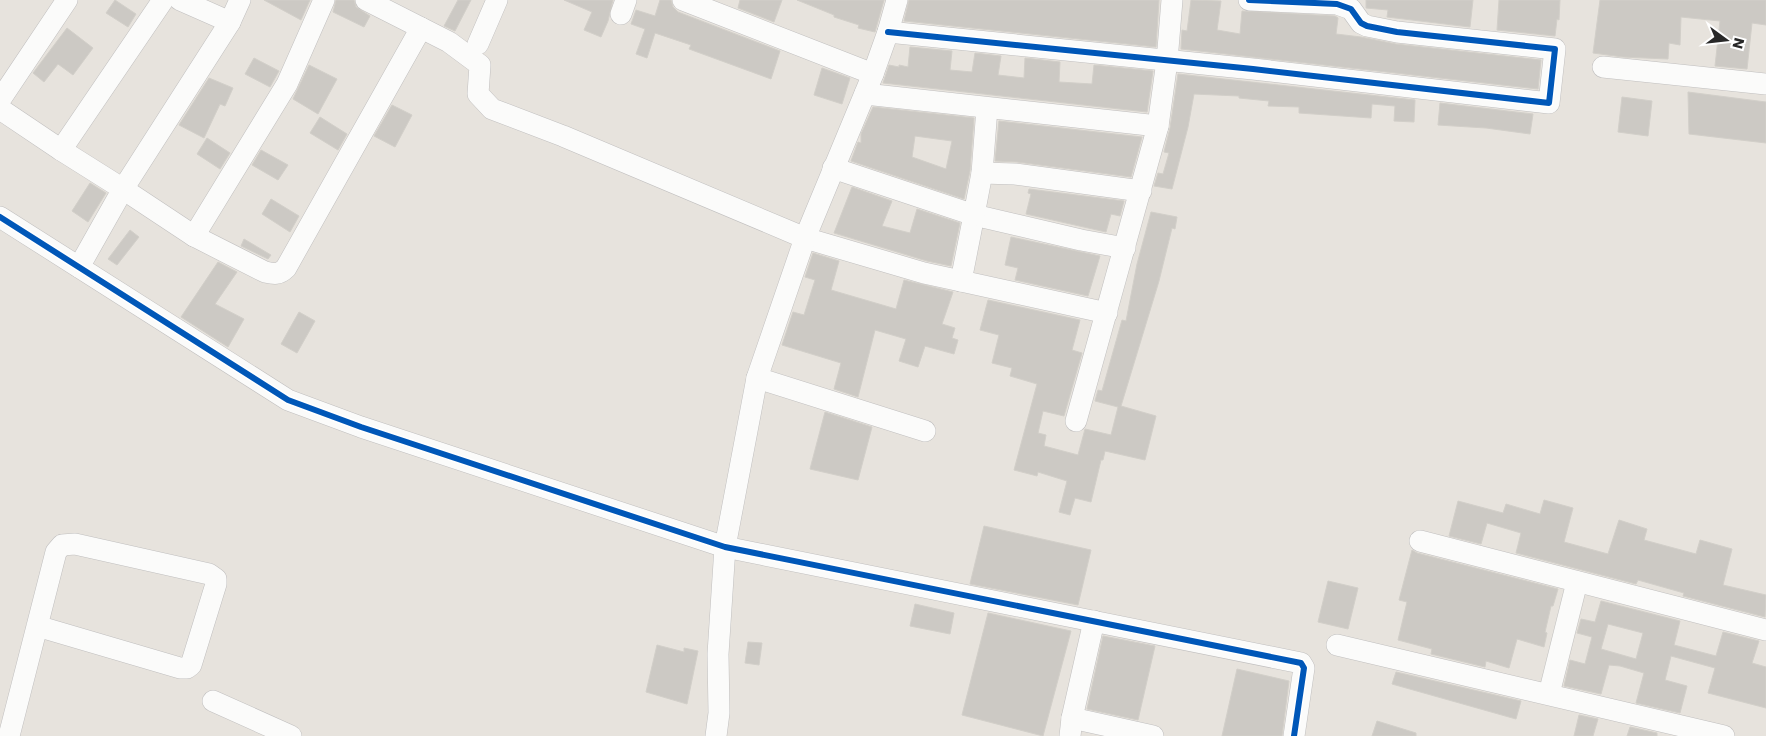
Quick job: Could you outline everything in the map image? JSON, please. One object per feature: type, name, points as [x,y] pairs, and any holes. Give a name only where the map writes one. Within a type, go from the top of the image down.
[{"type":"street","points":[[0,100],[67,0]]},
{"type":"street","points":[[60,150],[164,0]]},
{"type":"street","points":[[180,0],[230,22]]},
{"type":"street","points":[[79,267],[123,189],[230,22],[240,0]]},
{"type":"street","points":[[194,236],[287,84],[324,0]]},
{"type":"street","points":[[366,0],[449,42],[480,65],[478,94],[492,109],[563,136],[805,238],[924,273],[1107,313]]},
{"type":"street","points":[[478,44],[497,0]]},
{"type":"street","points":[[682,0],[873,74]]},
{"type":"street","points":[[716,736],[719,713],[718,654],[725,547],[756,378],[805,238],[873,74],[897,0]]},
{"type":"street","points":[[1076,421],[1158,126],[1167,61],[1172,0]]},
{"type":"street","points":[[888,32],[1549,103],[1555,50],[1397,32],[1367,26],[1361,23],[1350,9],[1337,4],[1249,0]]},
{"type":"street","points":[[0,108],[60,150],[194,236],[265,272],[280,273],[286,268],[421,28]]},
{"type":"street","points":[[1603,67],[1766,84]]},
{"type":"street","points":[[864,94],[1158,126]]},
{"type":"street","points":[[961,282],[982,172],[987,108]]},
{"type":"street","points":[[833,168],[974,215],[1081,240],[1125,248]]},
{"type":"street","points":[[982,172],[1015,174],[1141,192]]},
{"type":"street","points":[[0,217],[288,400],[361,427],[725,547],[1301,663],[1304,668],[1294,736]]},
{"type":"street","points":[[756,378],[925,431]]},
{"type":"street","points":[[1420,541],[1766,630]]},
{"type":"street","points":[[8,736],[56,552],[62,545],[75,544],[209,574],[216,579],[191,665],[187,668],[180,668],[37,626]]},
{"type":"street","points":[[1549,694],[1577,582]]},
{"type":"street","points":[[1094,621],[1071,727],[1153,736]]},
{"type":"street","points":[[1337,645],[1724,736]]},
{"type":"street","points":[[213,700],[291,736]]},
{"type":"building","points":[[115,0],[136,14],[128,27],[106,13]]},
{"type":"building","points":[[264,0],[310,0],[301,20]]},
{"type":"building","points":[[336,0],[354,0],[356,7],[370,16],[364,27],[333,12]]},
{"type":"building","points":[[458,0],[471,0],[455,31],[444,26]]},
{"type":"building","points":[[564,0],[613,0],[608,21],[601,37],[584,30],[592,12]]},
{"type":"building","points":[[660,0],[671,0],[673,7],[678,12],[780,51],[771,79],[689,49],[691,45],[655,33],[647,58],[636,54],[645,29],[631,24],[636,10],[655,16]]},
{"type":"building","points":[[740,0],[782,0],[774,22],[738,8]]},
{"type":"building","points":[[797,0],[884,0],[875,32],[858,28],[859,25],[834,17],[834,15]]},
{"type":"building","points":[[909,0],[1159,0],[1156,47],[904,21]]},
{"type":"building","points":[[1191,0],[1221,1],[1217,30],[1240,34],[1242,11],[1335,16],[1338,18],[1336,34],[1396,44],[1541,60],[1538,89],[1181,49],[1182,30],[1187,31]]},
{"type":"building","points":[[1366,0],[1473,0],[1470,27],[1387,17],[1388,10],[1366,8]]},
{"type":"building","points":[[1499,0],[1560,0],[1559,20],[1557,19],[1555,36],[1497,30]]},
{"type":"building","points":[[1600,0],[1766,0],[1766,25],[1752,23],[1747,69],[1715,66],[1720,21],[1681,17],[1680,45],[1669,43],[1668,59],[1623,57],[1593,53]]},
{"type":"building","points":[[67,28],[93,48],[73,75],[58,64],[44,82],[33,73]]},
{"type":"building","points":[[910,47],[952,51],[950,70],[972,72],[975,53],[1001,56],[998,75],[1024,78],[1025,58],[1060,62],[1059,82],[1092,84],[1094,65],[1153,71],[1147,112],[883,83],[889,65],[908,67]]},
{"type":"building","points":[[254,58],[279,71],[270,87],[245,74]]},
{"type":"building","points":[[309,65],[337,79],[318,114],[293,99]]},
{"type":"building","points":[[822,68],[850,78],[842,104],[814,95]]},
{"type":"building","points":[[1178,74],[1415,100],[1414,122],[1394,121],[1395,106],[1372,104],[1371,118],[1299,113],[1299,107],[1268,106],[1269,101],[1239,98],[1239,96],[1194,94],[1188,127],[1172,189],[1154,186],[1158,173],[1163,174],[1169,153],[1164,152],[1170,128]]},
{"type":"building","points":[[209,78],[233,88],[225,106],[220,104],[204,138],[179,125]]},
{"type":"building","points":[[1688,92],[1766,102],[1766,143],[1689,134]]},
{"type":"building","points":[[1622,97],[1652,101],[1648,136],[1618,132]]},
{"type":"building","points":[[1440,103],[1533,114],[1530,134],[1486,128],[1438,125]]},
{"type":"building","points":[[392,105],[412,115],[395,147],[374,136]]},
{"type":"building","points":[[873,107],[974,118],[970,171],[964,199],[851,161],[858,142],[861,143],[861,134]],"holes":[[[915,136],[952,141],[946,169],[912,157]]]},
{"type":"building","points":[[320,117],[347,134],[338,150],[310,133]]},
{"type":"building","points":[[999,121],[1142,137],[1131,177],[1017,162],[995,161]]},
{"type":"building","points":[[207,138],[230,153],[220,169],[197,154]]},
{"type":"building","points":[[261,150],[288,165],[278,180],[252,165]]},
{"type":"building","points":[[90,183],[106,193],[88,222],[72,211]]},
{"type":"building","points":[[852,187],[892,201],[882,226],[910,233],[917,209],[960,223],[951,266],[927,261],[834,233]]},
{"type":"building","points":[[1029,189],[1124,201],[1120,216],[1111,214],[1106,232],[1026,214],[1031,194],[1028,193]]},
{"type":"building","points":[[271,199],[299,216],[290,232],[262,214]]},
{"type":"building","points":[[1151,212],[1177,217],[1175,229],[1172,228],[1159,281],[1121,406],[1156,416],[1145,460],[1105,451],[1091,502],[1075,498],[1070,515],[1059,512],[1067,481],[1038,472],[1037,476],[1014,470],[1037,384],[1010,376],[1012,368],[992,363],[999,335],[980,330],[988,300],[1080,320],[1072,350],[1082,353],[1064,416],[1043,411],[1038,433],[1046,435],[1044,446],[1078,455],[1085,429],[1111,435],[1118,407],[1095,401],[1098,390],[1102,391],[1122,320],[1126,321],[1137,264]]},
{"type":"building","points":[[130,230],[139,237],[117,265],[108,259]]},
{"type":"building","points":[[1011,237],[1100,256],[1088,296],[1015,280],[1018,268],[1005,265]]},
{"type":"building","points":[[244,239],[271,255],[268,259],[241,246]]},
{"type":"building","points":[[813,253],[839,261],[831,290],[896,309],[904,280],[953,292],[942,324],[955,328],[952,338],[958,340],[954,354],[925,346],[918,367],[899,361],[906,339],[875,330],[858,397],[834,389],[841,363],[782,345],[793,312],[804,315],[815,280],[805,277]]},
{"type":"building","points":[[218,262],[237,272],[215,304],[244,319],[228,347],[181,317]]},
{"type":"building","points":[[299,312],[315,321],[297,353],[281,344]]},
{"type":"building","points":[[825,412],[872,427],[858,480],[810,469]]},
{"type":"building","points":[[1544,500],[1573,508],[1564,542],[1608,554],[1619,520],[1647,529],[1644,540],[1696,554],[1700,540],[1732,549],[1723,585],[1766,595],[1765,617],[1683,596],[1684,593],[1638,580],[1636,584],[1516,553],[1521,533],[1487,523],[1481,544],[1449,536],[1458,501],[1503,513],[1506,504],[1540,514]]},
{"type":"building","points":[[984,526],[1091,550],[1078,605],[970,584]]},
{"type":"building","points":[[1412,550],[1417,553],[1558,589],[1553,606],[1551,606],[1545,632],[1547,633],[1544,647],[1517,639],[1509,668],[1486,661],[1485,667],[1431,654],[1432,649],[1398,640],[1407,602],[1399,600]]},
{"type":"building","points":[[1328,581],[1358,588],[1348,629],[1318,622]]},
{"type":"building","points":[[1601,601],[1680,621],[1674,645],[1716,656],[1723,632],[1759,641],[1752,663],[1766,667],[1766,708],[1708,693],[1715,668],[1671,656],[1665,680],[1687,686],[1680,713],[1636,703],[1644,673],[1620,666],[1609,665],[1601,694],[1564,686],[1570,660],[1585,664],[1592,637],[1577,633],[1581,619],[1595,622]],"holes":[[[1608,624],[1643,633],[1636,659],[1601,649]]]},
{"type":"building","points":[[915,604],[954,613],[950,634],[910,626]]},
{"type":"building","points":[[988,613],[1071,631],[1043,736],[962,715]]},
{"type":"building","points":[[1103,636],[1155,646],[1138,720],[1087,709]]},
{"type":"building","points":[[748,642],[762,643],[759,665],[745,663]]},
{"type":"building","points":[[657,645],[684,652],[684,648],[698,651],[687,704],[646,692]]},
{"type":"building","points":[[1237,669],[1289,681],[1282,736],[1222,736]]},
{"type":"building","points":[[1396,672],[1521,701],[1516,719],[1392,684]]},
{"type":"building","points":[[1579,715],[1598,719],[1593,736],[1574,736]]},
{"type":"building","points":[[1377,721],[1416,733],[1416,736],[1372,736]]},
{"type":"building","points":[[1630,727],[1657,733],[1657,736],[1627,736]]},
{"type":"cycle path","points":[[888,32],[1253,69],[1549,103],[1555,49],[1397,32],[1367,26],[1361,23],[1351,9],[1337,4],[1249,0]]},
{"type":"cycle path","points":[[0,217],[288,400],[361,427],[725,547],[1301,663],[1304,668],[1294,736]]}]
